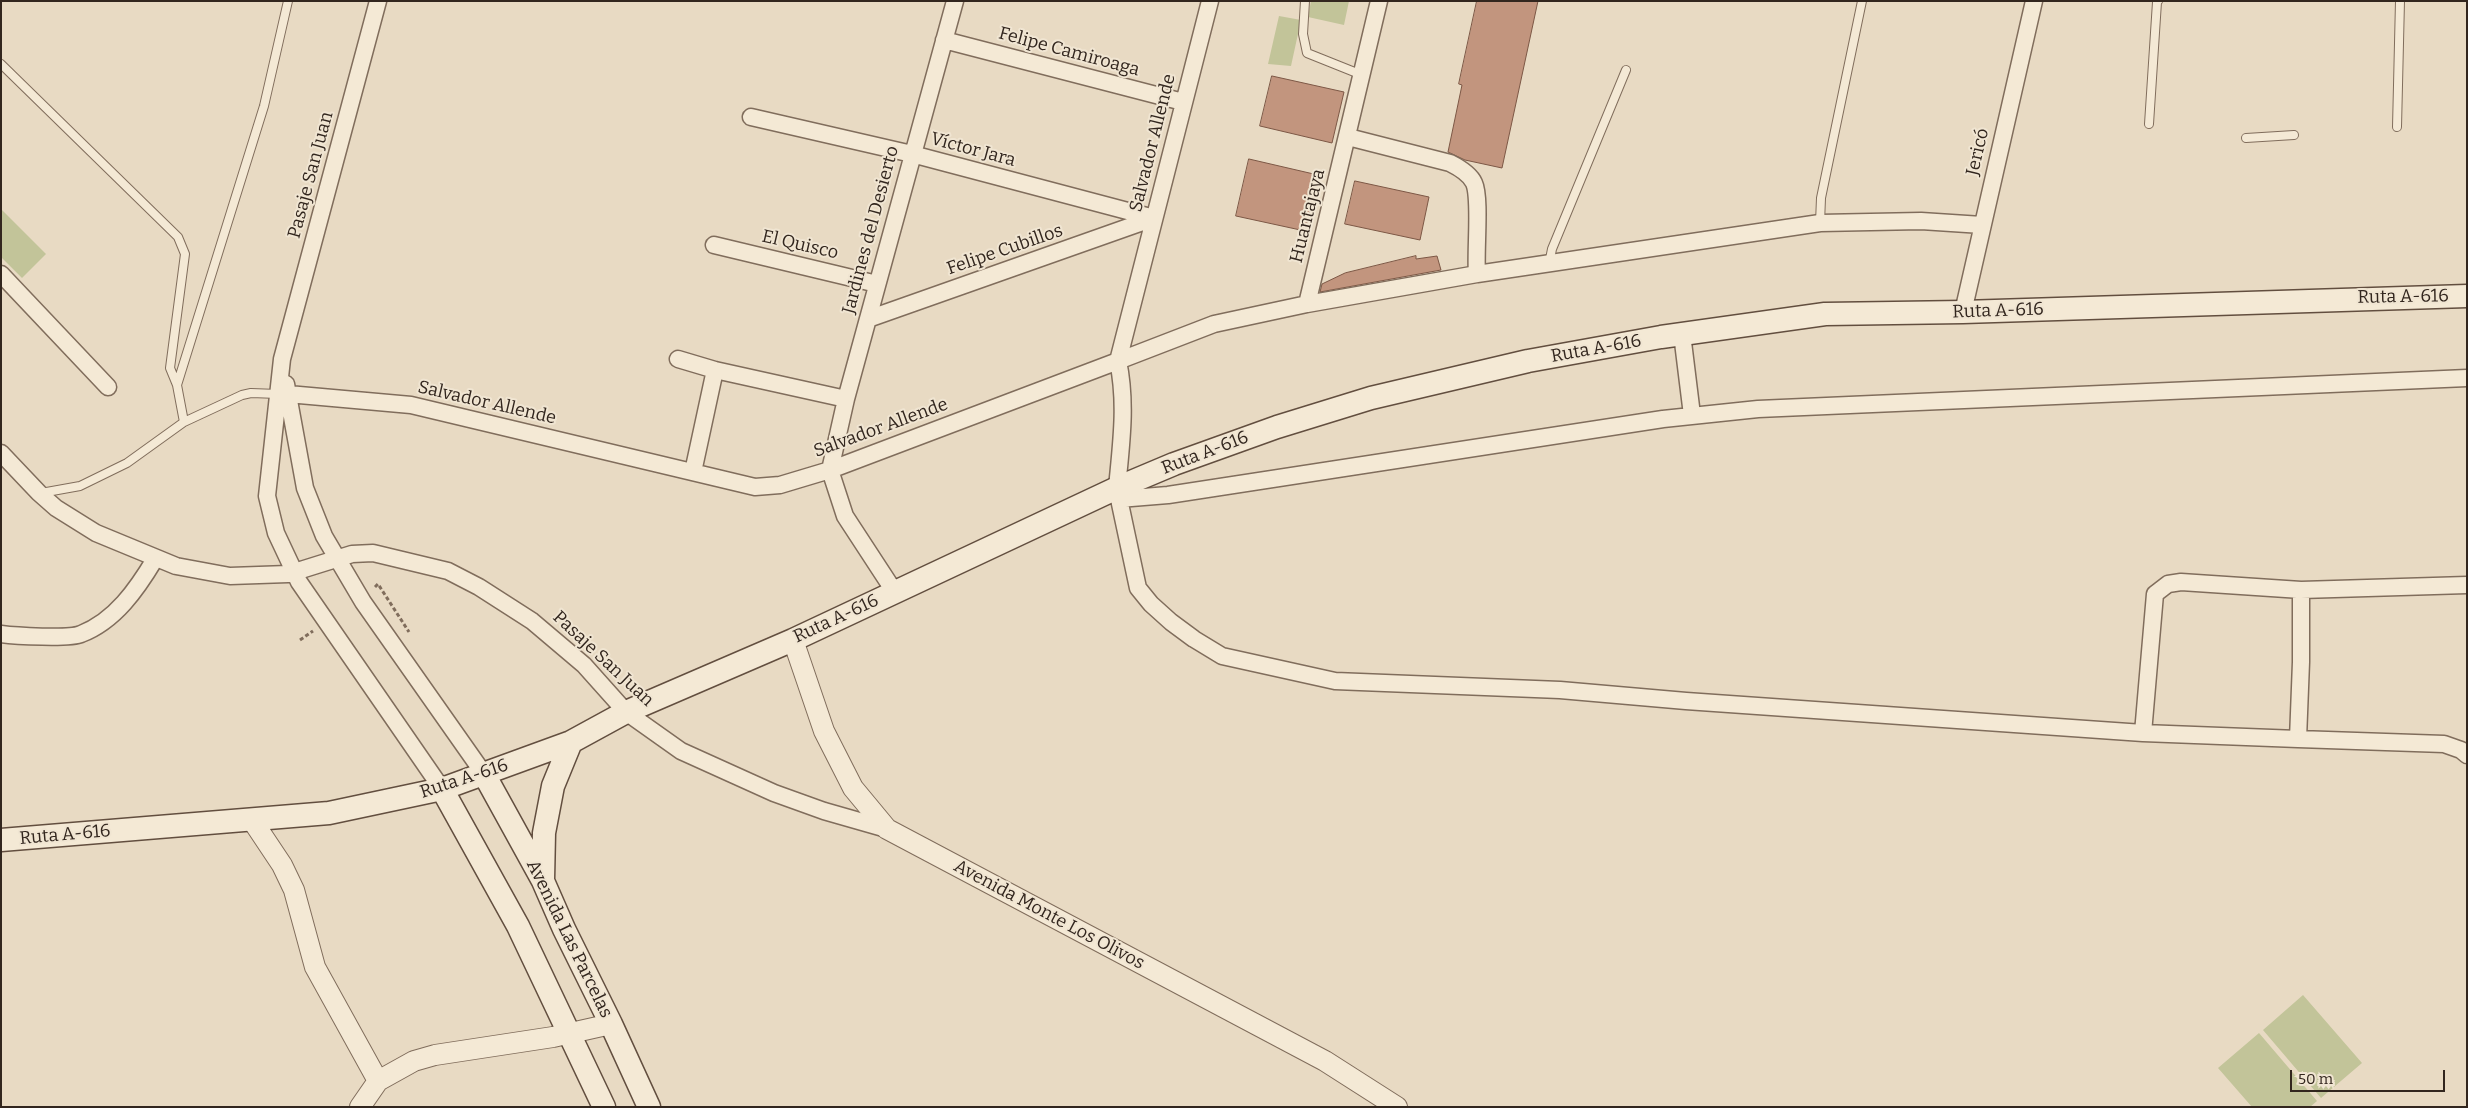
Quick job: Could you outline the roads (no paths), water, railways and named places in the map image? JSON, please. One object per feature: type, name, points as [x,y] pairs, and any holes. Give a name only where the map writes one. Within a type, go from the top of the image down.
[{"type":"main road","name":"Ruta A-616","points":[[1,840],[329,813],[442,789],[571,742],[626,712],[793,640],[894,591],[1118,494],[1174,464],[1277,427],[1370,398],[1528,361],[1682,334],[1825,314],[1963,312],[2467,296]]},
{"type":"main road","points":[[543,881],[546,824],[553,786],[571,742]]},
{"type":"main road","name":"Avenida Las Parcelas","points":[[484,774],[543,881],[649,1107]]},
{"type":"main road","points":[[442,789],[518,926],[571,1034],[604,1107]]},
{"type":"street","name":"Pasaje San Juan","points":[[378,1],[282,359],[283,394],[305,488],[324,536],[363,602],[484,774]]},
{"type":"street","name":"Jardines del Desierto","points":[[830,470],[846,399],[955,1]]},
{"type":"street","name":"Salvador Allende","points":[[283,394],[411,405],[756,487],[768,487],[830,470],[1118,360],[1210,1]]},
{"type":"street","name":"Huantajaya","points":[[1307,304],[1379,1]]},
{"type":"street","name":"Jericó","points":[[1963,312],[2034,1]]},
{"type":"street","name":"Felipe Camiroaga","points":[[944,40],[1183,102]]},
{"type":"street","name":"Víctor Jara","points":[[751,117],[912,154],[1154,218]]},
{"type":"street","points":[[1348,137],[1450,163],[1461,169],[1474,181],[1477,195],[1477,274]]},
{"type":"street","name":"Felipe Cubillos","points":[[868,319],[1154,218]]},
{"type":"street","points":[[1982,225],[1921,221],[1820,223],[1477,274],[1307,304],[1214,324],[1118,360],[1123,385],[1124,414],[1118,494],[1138,588],[1151,604],[1171,622],[1222,656],[1335,681],[1560,690],[1686,702],[2143,733],[2444,744],[2461,750],[2467,755]]},
{"type":"street","name":"El Quisco","points":[[714,245],[877,284]]},
{"type":"street","points":[[1,274],[108,387]]},
{"type":"street","points":[[1682,334],[1692,415]]},
{"type":"street","points":[[678,359],[714,370],[846,399]]},
{"type":"street","points":[[693,472],[714,370]]},
{"type":"street","points":[[1118,494],[1178,494],[1692,415],[1778,408],[2467,378]]},
{"type":"street","name":"Pasaje San Juan","points":[[283,394],[266,490],[276,533],[294,573]]},
{"type":"street","name":"Pasaje San Juan","points":[[1,453],[56,508],[96,532],[155,559],[176,566],[230,576],[294,573],[352,554],[373,553],[448,571],[479,587],[532,621],[584,665],[626,712],[681,751],[774,793],[824,811],[887,830]]},
{"type":"street","points":[[830,470],[845,516],[894,591]]},
{"type":"street","points":[[1,634],[20,636],[80,635],[110,616],[138,589],[155,559]]},
{"type":"street","points":[[294,573],[442,789]]},
{"type":"street","points":[[2143,733],[2155,594],[2168,584],[2181,582],[2301,590],[2467,585]]},
{"type":"street","points":[[2298,739],[2301,590]]},
{"type":"street","name":"Avenida Monte Los Olivos","points":[[793,640],[828,739],[853,788],[887,830],[1325,1061],[1397,1107]]},
{"type":"street","points":[[252,820],[282,865],[294,890],[315,967],[378,1081]]},
{"type":"street","points":[[360,1107],[378,1081],[414,1061],[435,1055],[571,1034],[611,1024]]},
{"type":"lane","points":[[177,386],[264,106],[288,1]]},
{"type":"lane","points":[[1305,1],[1303,34],[1306,53],[1362,75]]},
{"type":"lane","points":[[1820,223],[1821,198],[1862,1]]},
{"type":"lane","points":[[2397,127],[2400,1]]},
{"type":"lane","points":[[2149,124],[2157,2]]},
{"type":"lane","points":[[1,64],[178,237],[184,254],[170,368],[177,386],[184,422]]},
{"type":"lane","points":[[1549,264],[1552,249],[1626,70]]},
{"type":"lane","points":[[2246,138],[2294,135]]},
{"type":"lane","points":[[39,493],[80,486],[128,463],[184,422],[242,395],[251,393],[283,394]]}]
